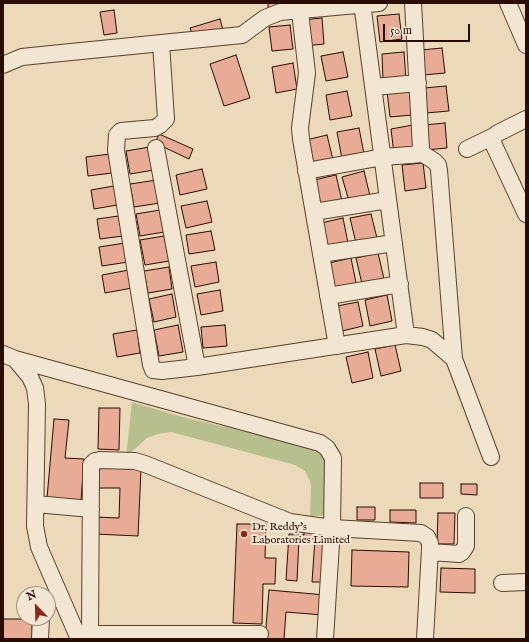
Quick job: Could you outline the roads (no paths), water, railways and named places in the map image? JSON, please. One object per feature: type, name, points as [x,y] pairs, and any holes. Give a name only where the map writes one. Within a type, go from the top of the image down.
[{"type":"street","points":[[3,65],[22,58],[51,54],[242,35],[272,14],[299,7],[368,3],[374,87],[406,335]]},
{"type":"street","points":[[413,3],[421,149],[423,154]]},
{"type":"street","points":[[508,3],[526,45]]},
{"type":"street","points":[[299,7],[307,73],[300,128],[301,139],[337,346]]},
{"type":"street","points":[[161,43],[166,119],[155,128],[121,132],[117,135],[116,150],[153,370],[157,371],[197,367],[406,335],[423,337],[432,340],[454,359]]},
{"type":"street","points":[[374,87],[418,83]]},
{"type":"street","points":[[467,149],[526,119]]},
{"type":"street","points":[[494,136],[492,141],[493,146],[526,214]]},
{"type":"street","points":[[156,148],[197,367]]},
{"type":"street","points":[[306,171],[383,157],[423,154],[438,165],[454,359],[491,457]]},
{"type":"street","points":[[314,212],[388,200]]},
{"type":"street","points":[[321,254],[394,243]]},
{"type":"street","points":[[328,296],[400,284]]},
{"type":"street","points":[[9,356],[30,377],[35,388],[37,404],[35,526],[38,547],[82,636]]},
{"type":"street","points":[[9,356],[320,443],[328,448],[333,458],[332,528],[325,639]]},
{"type":"street","points":[[82,636],[91,509],[92,465],[95,461],[100,460],[145,464],[290,522],[332,528],[421,533],[427,537],[430,543],[425,639]]},
{"type":"street","points":[[36,504],[91,509]]},
{"type":"street","points":[[430,552],[459,554],[462,552],[466,546],[466,516]]},
{"type":"street","points":[[502,583],[526,582]]},
{"type":"street","points":[[40,639],[41,626]]},
{"type":"street","points":[[82,636],[260,634]]},
{"type":"place","name":"Dr. Reddy's Laboratories Limited","points":[[244,534]]}]
